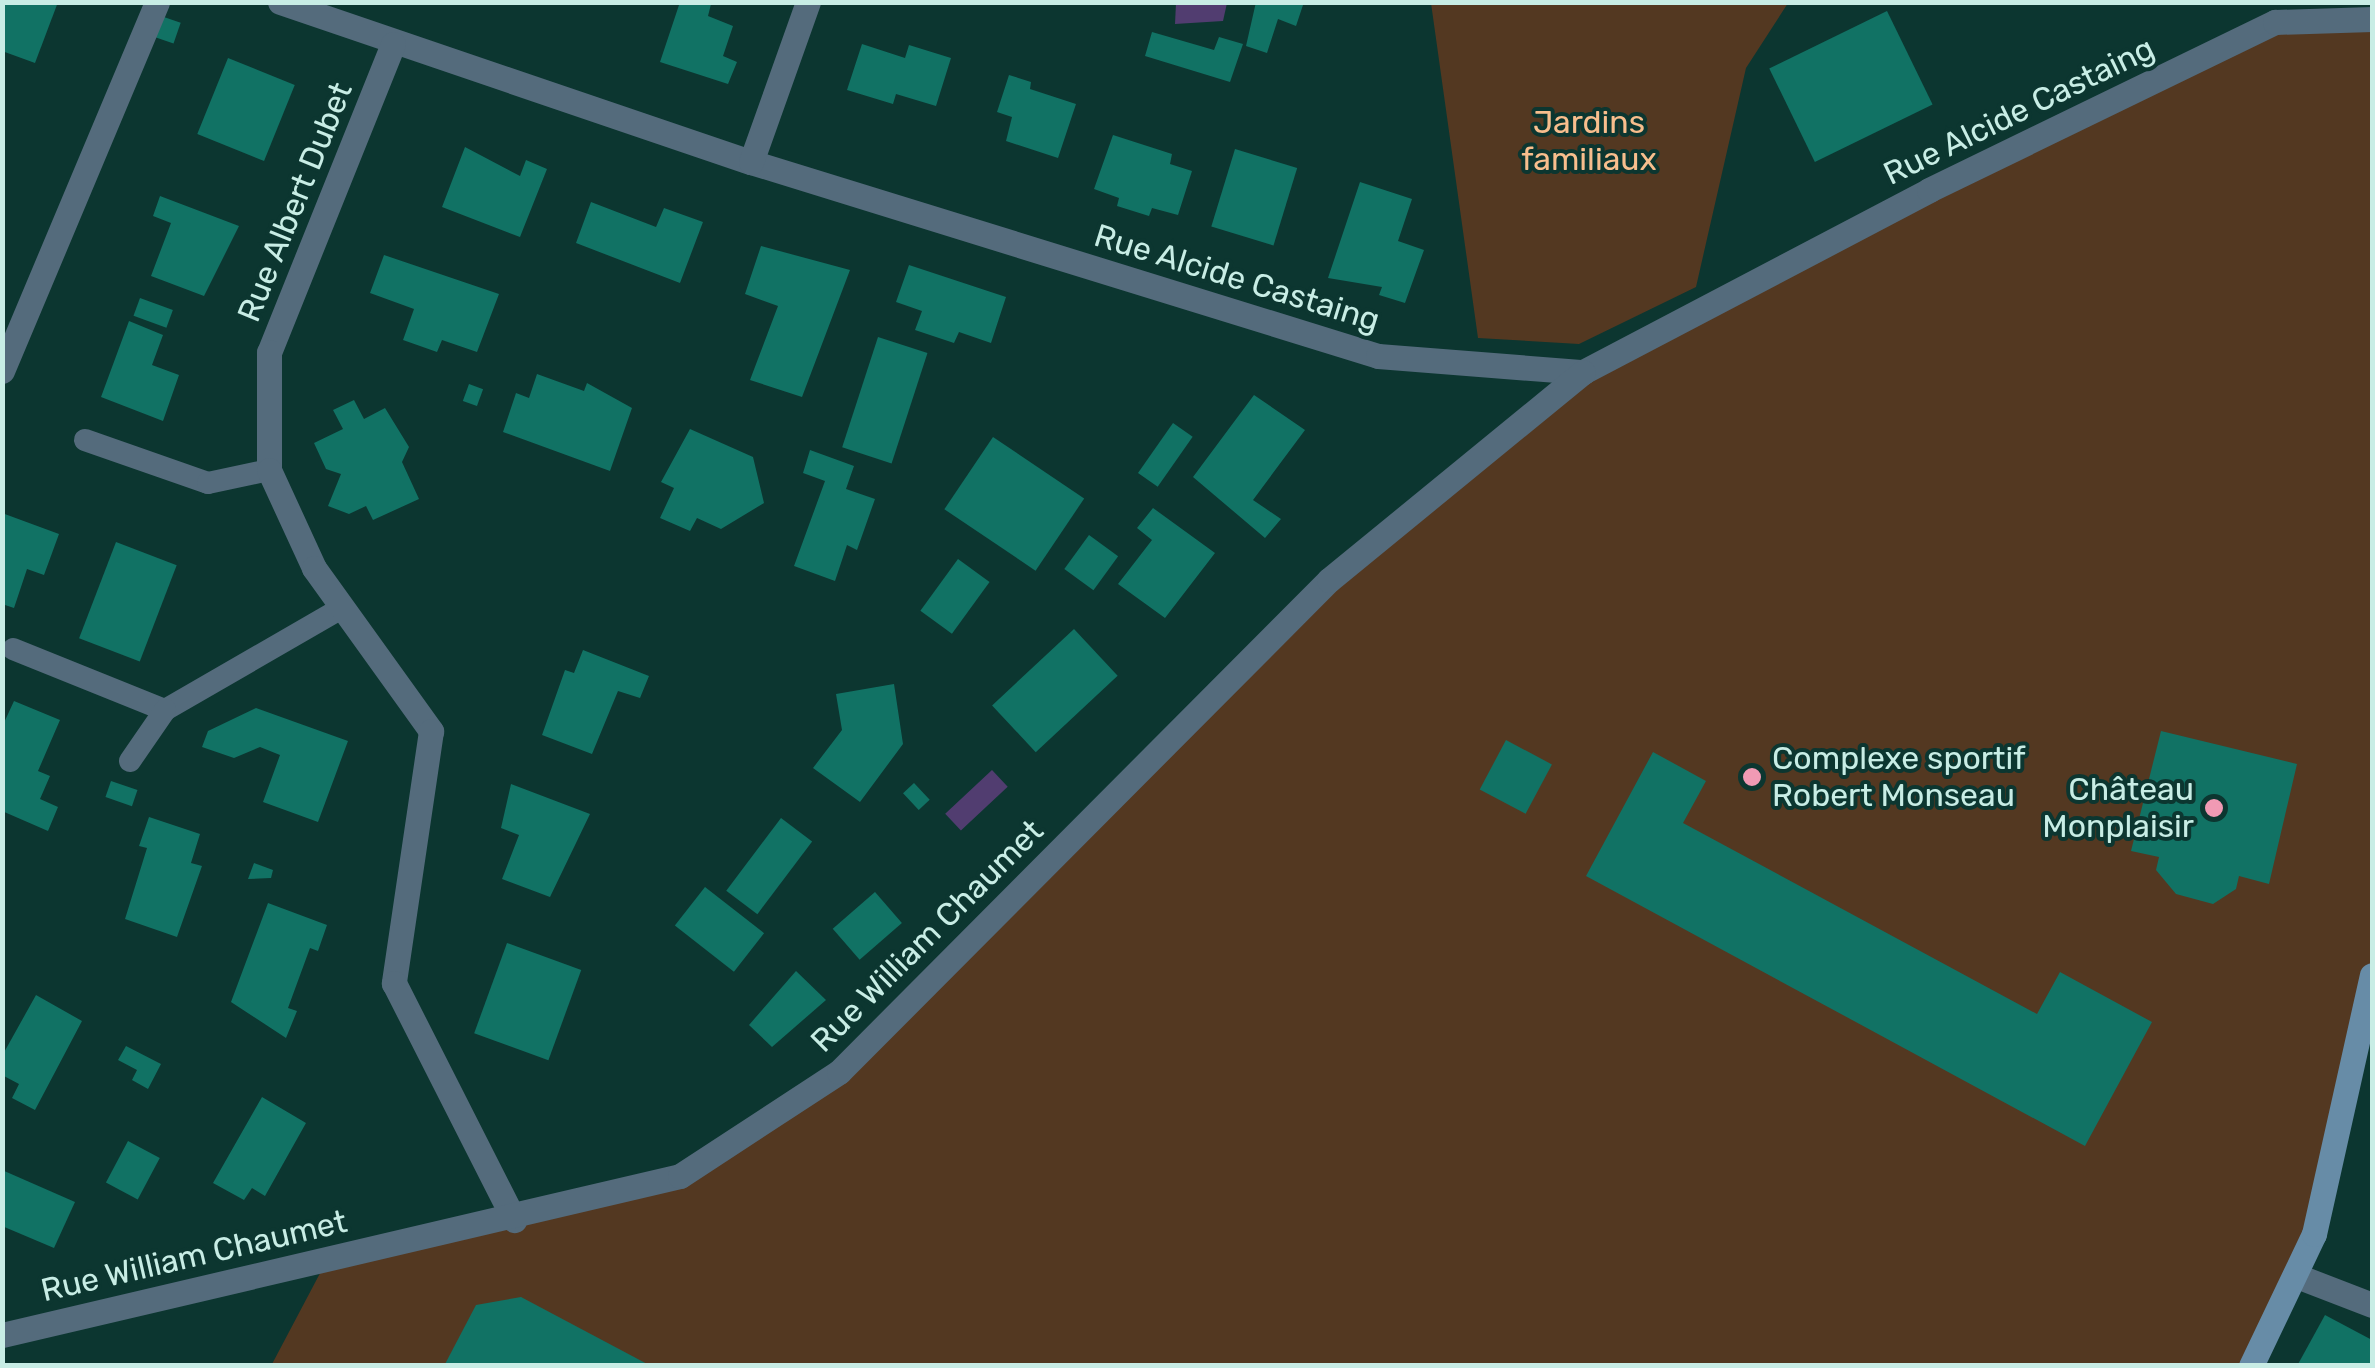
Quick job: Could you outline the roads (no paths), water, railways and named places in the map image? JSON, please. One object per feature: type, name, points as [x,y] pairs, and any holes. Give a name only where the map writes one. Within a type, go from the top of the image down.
[{"type":"street","points":[[2,371],[158,2]]},
{"type":"street","name":"Rue Alcide Castaing","points":[[280,2],[393,44],[750,162],[1378,356],[1583,372],[1929,190],[2275,22],[2372,20]]},
{"type":"street","points":[[750,162],[808,2]]},
{"type":"street","name":"Rue Albert Dubet","points":[[393,44],[269,352],[270,470],[314,568],[431,731],[394,983],[514,1220]]},
{"type":"street","name":"Rue William Chaumet","points":[[2,1334],[514,1220],[680,1176],[839,1072],[1328,580],[1472,456],[1583,372]]},
{"type":"street","points":[[2251,1366],[2298,1276],[2314,1234],[2372,974]]},
{"type":"street","points":[[2298,1276],[2372,1302]]},
{"type":"lane","points":[[85,440],[208,483],[270,470]]},
{"type":"lane","points":[[130,762],[166,710],[342,608]]},
{"type":"lane","points":[[13,648],[166,710]]},
{"type":"place","name":"Complexe sportif Robert Monseau","points":[[1752,777]]},
{"type":"place","name":"Château Monplaisir","points":[[2214,808]]},
{"type":"park label","name":"Jardins familiaux","points":[[1589,142]]}]
